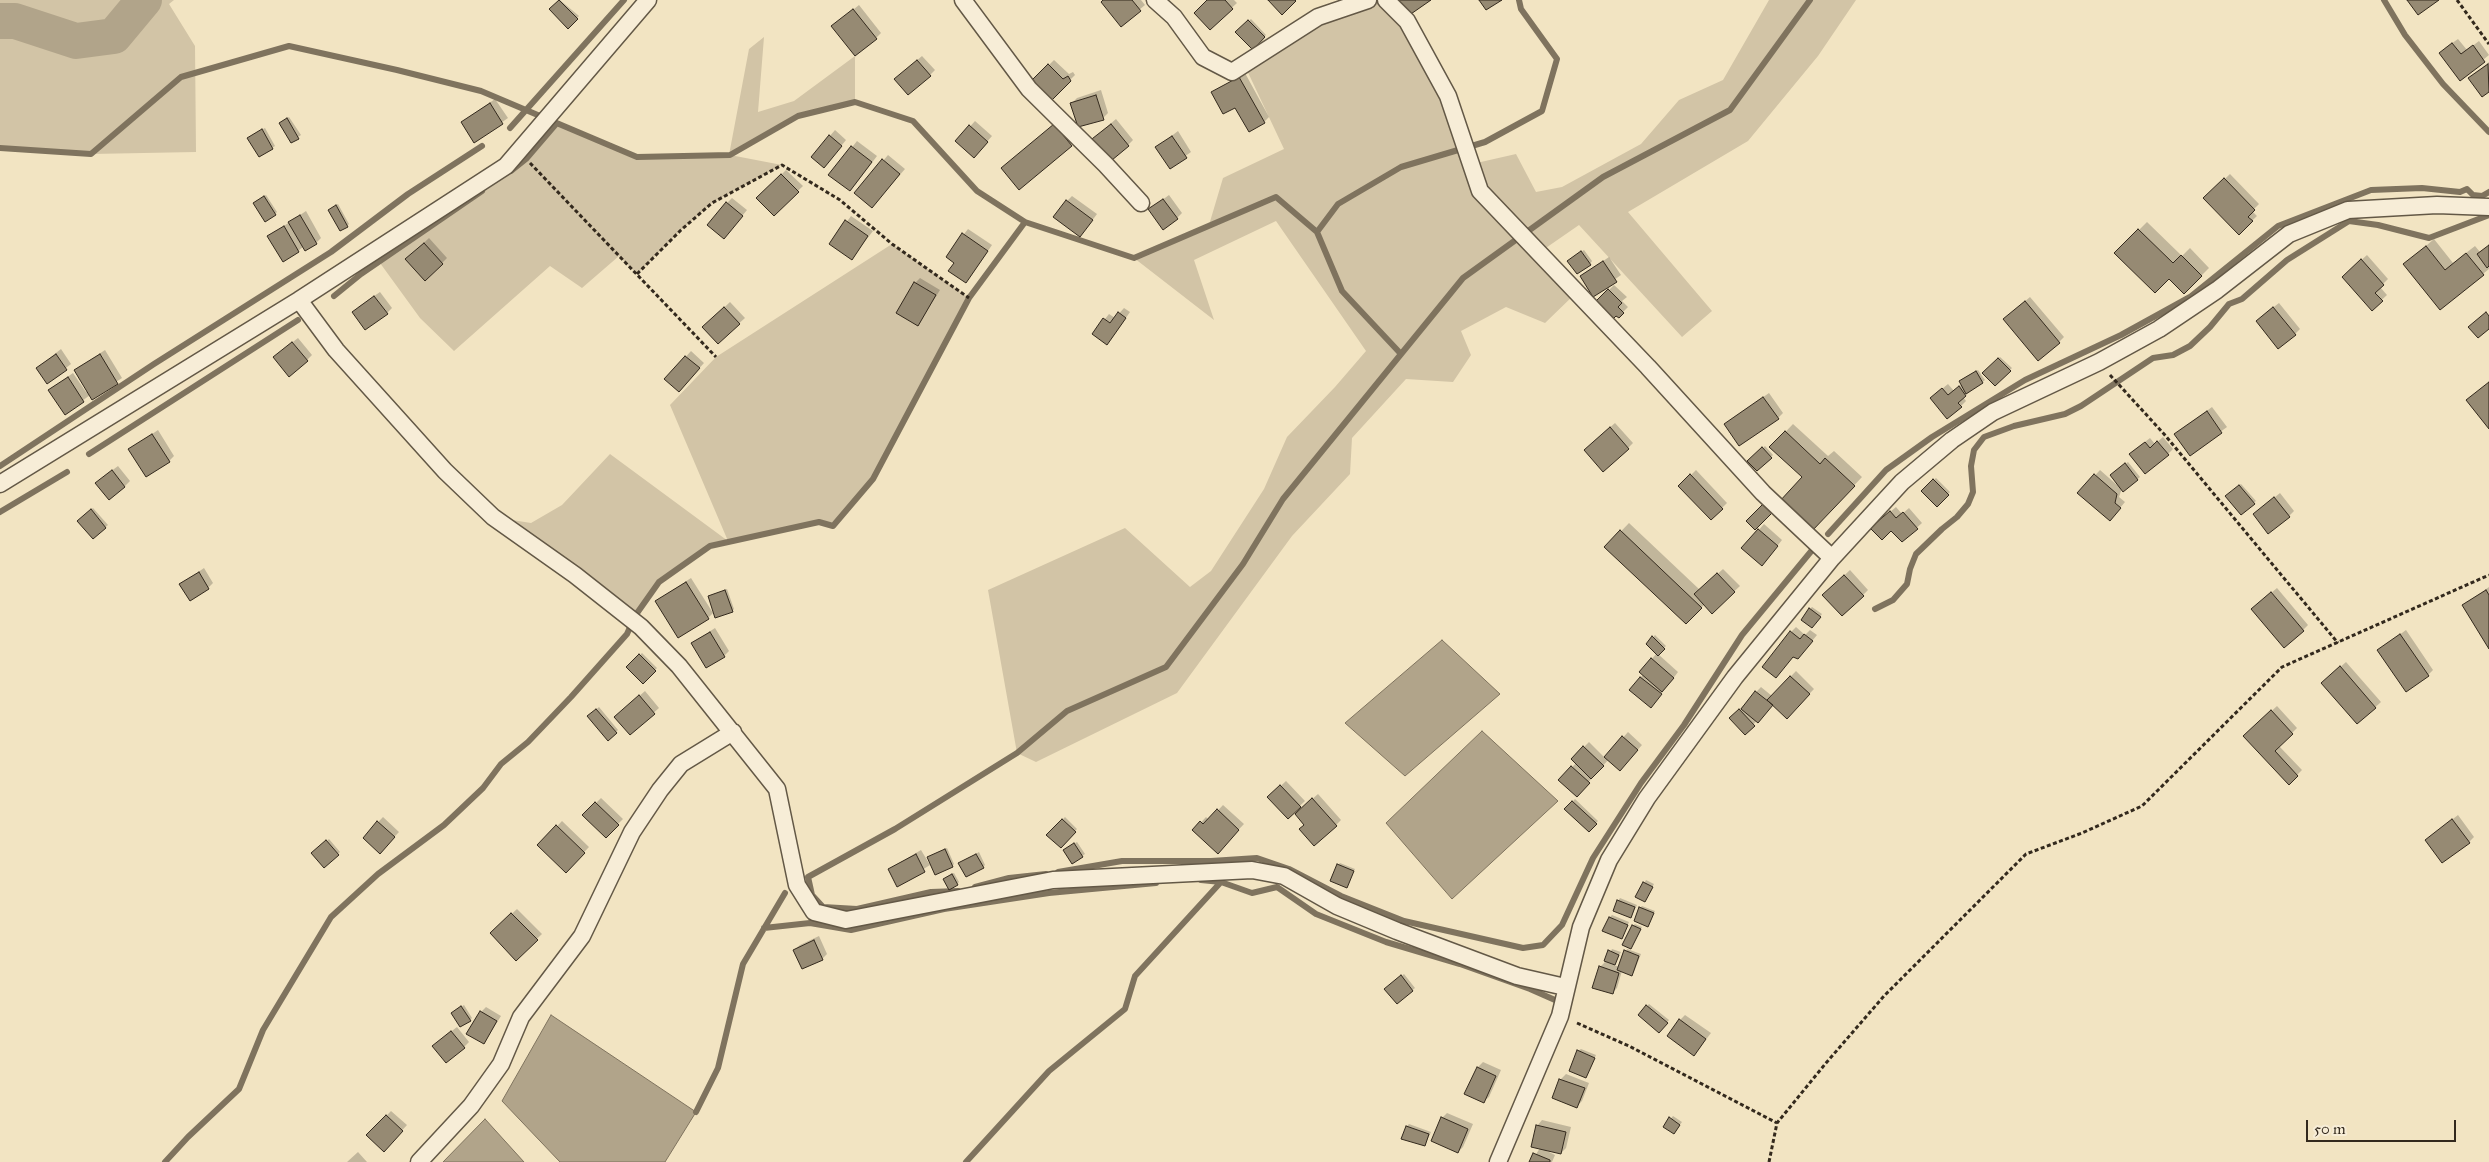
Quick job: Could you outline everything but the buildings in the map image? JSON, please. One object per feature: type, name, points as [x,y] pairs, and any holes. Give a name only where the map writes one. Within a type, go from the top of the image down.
[{"type":"street","points":[[0,484],[299,300],[506,166],[648,0]]},
{"type":"street","points":[[963,0],[1029,89],[1106,165],[1141,204]]},
{"type":"street","points":[[1155,0],[1174,17],[1204,57],[1232,72],[1318,17],[1368,0]]},
{"type":"street","points":[[1386,0],[1407,21],[1448,96],[1480,192],[1648,367],[1763,493],[1832,558]]},
{"type":"street","points":[[1498,1162],[1560,1016],[1565,987],[1581,927],[1609,860],[1642,806],[1735,677],[1832,558],[1902,482],[1952,440],[1993,412],[2098,362],[2159,329],[2217,290],[2289,234],[2348,210],[2437,205],[2489,207]]},
{"type":"street","points":[[299,300],[336,350],[445,472],[493,517],[575,575],[641,627],[679,666],[777,789],[797,885],[814,912],[846,920],[1053,880],[1252,870],[1284,876],[1337,906],[1397,931],[1517,976],[1565,987]]},
{"type":"street","points":[[419,1162],[471,1106],[501,1064],[521,1017],[582,936],[632,832],[660,790],[681,764],[733,732]]},
{"type":"path","points":[[2457,0],[2489,44]]},
{"type":"path","points":[[519,152],[716,357]]},
{"type":"path","points":[[637,274],[681,230],[712,203],[782,165],[840,200],[892,244],[969,298]]},
{"type":"path","points":[[2098,362],[2164,434],[2338,643]]},
{"type":"path","points":[[1769,1162],[1777,1123],[1884,996],[2026,854],[2082,833],[2142,806],[2282,667],[2489,575]]},
{"type":"path","points":[[1560,1016],[1629,1046],[1777,1123]]},
{"type":"shaded area","points":[[0,0],[174,0],[169,4],[195,46],[196,152],[91,154],[0,148]]},
{"type":"shaded area","points":[[1368,0],[1386,0],[1407,21],[1472,164],[1516,154],[1536,192],[1562,187],[1641,144],[1679,100],[1723,80],[1769,0],[1856,0],[1818,56],[1748,141],[1628,212],[1712,311],[1682,337],[1579,225],[1540,252],[1576,293],[1545,323],[1506,307],[1461,331],[1471,355],[1453,382],[1406,379],[1352,438],[1350,474],[1292,536],[1177,693],[1036,762],[1017,753],[988,590],[1125,528],[1190,587],[1211,571],[1264,489],[1287,437],[1335,387],[1366,351],[1276,221],[1194,260],[1214,320],[1134,258],[1209,225],[1223,178],[1284,149],[1244,64]]},
{"type":"shaded area","points":[[764,37],[758,112],[794,101],[855,56],[855,102],[798,116],[730,155],[782,165],[712,203],[681,230],[637,274],[619,256],[582,288],[550,266],[454,351],[420,318],[372,252],[506,166],[547,120],[637,157],[729,155],[749,49]]},
{"type":"shaded area","points":[[892,244],[969,298],[873,479],[833,526],[819,522],[710,546],[659,582],[635,616],[493,517],[531,523],[562,505],[610,454],[728,541],[670,405],[716,357]]},
{"type":"shaded area","points":[[1442,640],[1500,694],[1405,776],[1345,723]]},
{"type":"shaded area","points":[[1482,731],[1558,801],[1452,899],[1386,823]]},
{"type":"shaded area","points":[[551,1015],[696,1112],[665,1162],[560,1162],[502,1101]]},
{"type":"shaded area","points":[[485,1119],[524,1162],[443,1162]]},
{"type":"waterway","points":[[0,21],[15,21],[76,41],[114,36],[144,0]]},
{"type":"waterway","points":[[510,128],[624,0]]},
{"type":"waterway","points":[[1401,354],[1342,291],[1317,232],[1338,204],[1401,167],[1485,142],[1542,111],[1557,59],[1521,9],[1519,0]]},
{"type":"waterway","points":[[958,891],[931,892],[857,909],[823,907],[812,895],[808,877],[895,829],[1017,753],[1067,711],[1166,667],[1243,564],[1283,499],[1463,278],[1603,177],[1730,110],[1810,0]]},
{"type":"waterway","points":[[2384,0],[2405,35],[2443,84],[2489,132]]},
{"type":"waterway","points":[[0,148],[91,154],[181,77],[289,46],[481,91],[637,157],[730,155],[798,116],[855,102],[913,121],[977,191],[1025,222],[1134,258],[1276,197],[1317,232]]},
{"type":"waterway","points":[[511,171],[526,159],[556,124]]},
{"type":"waterway","points":[[0,466],[154,364],[331,252],[408,194],[482,146]]},
{"type":"waterway","points":[[1828,534],[1886,470],[1932,437],[2025,380],[2121,335],[2190,297],[2278,226],[2371,190],[2422,188],[2460,192],[2467,189],[2473,195],[2482,196],[2489,192]]},
{"type":"waterway","points":[[334,296],[361,274],[482,191]]},
{"type":"waterway","points":[[1875,609],[1893,600],[1907,584],[1916,554],[1957,517],[1968,504],[1973,492],[1971,466],[1974,450],[1984,437],[2014,426],[2065,414],[2081,406],[2153,358],[2173,355],[2190,346],[2210,327],[2229,304],[2242,299],[2287,260],[2349,221],[2378,225],[2429,238],[2489,215]]},
{"type":"waterway","points":[[635,616],[659,582],[710,546],[819,522],[833,526],[873,479],[969,298],[1025,222]]},
{"type":"waterway","points":[[89,454],[298,320]]},
{"type":"waterway","points":[[0,512],[67,472]]},
{"type":"waterway","points":[[1058,872],[1122,861],[1211,861],[1257,858],[1289,869],[1341,896],[1404,921],[1523,948],[1543,945],[1562,925],[1593,858],[1641,783],[1684,725],[1742,635],[1813,549]]},
{"type":"waterway","points":[[165,1162],[188,1137],[239,1089],[263,1030],[331,917],[378,874],[444,825],[483,788],[501,764],[528,742],[571,697],[627,634],[631,625]]},
{"type":"waterway","points":[[975,887],[1009,878],[1046,874]]},
{"type":"waterway","points":[[1201,880],[1221,882]]},
{"type":"waterway","points":[[966,1162],[1049,1071],[1125,1009],[1135,976],[1221,882],[1252,893],[1277,887],[1316,914],[1386,942],[1460,964],[1555,1000]]},
{"type":"waterway","points":[[764,928],[810,923],[851,930],[944,909],[1049,893],[1156,883]]},
{"type":"waterway","points":[[696,1112],[718,1068],[743,964],[785,893]]}]
